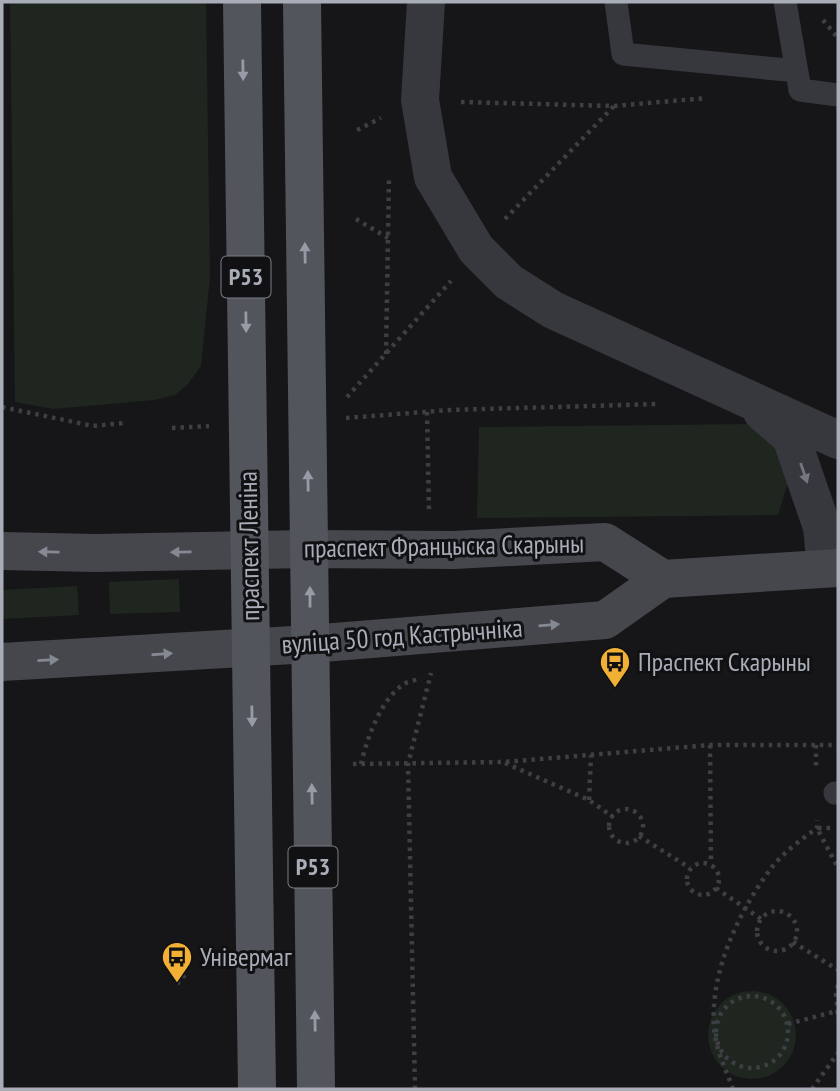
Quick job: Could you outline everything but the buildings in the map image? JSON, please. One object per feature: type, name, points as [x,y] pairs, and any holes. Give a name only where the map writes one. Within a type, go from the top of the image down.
[{"type":"main road","name":"праспект Леніна","points":[[242,2],[257,1089]]},
{"type":"main road","name":"Р53","points":[[302,2],[316,1089]]},
{"type":"main road","name":"праспект Францыска Скарыны","points":[[249,551],[454,550],[606,542],[663,579]]},
{"type":"main road","points":[[2,551],[249,551]]},
{"type":"main road","points":[[663,579],[832,568]]},
{"type":"main road","name":"вуліца 50 год Кастрычніка","points":[[2,662],[310,644],[605,620],[663,579]]},
{"type":"street","points":[[426,2],[420,100],[433,177],[460,227],[476,249],[509,282],[553,310],[838,440]]},
{"type":"street","points":[[750,402],[792,437],[822,527],[832,568]]},
{"type":"lane","points":[[616,2],[624,54],[797,71]]},
{"type":"lane","points":[[785,2],[800,90],[838,95]]},
{"type":"path","points":[[357,131],[390,113],[387,97],[614,106],[708,98]]},
{"type":"path","points":[[386,355],[389,168]]},
{"type":"path","points":[[356,219],[388,238]]},
{"type":"path","points":[[339,419],[450,410],[663,404]]},
{"type":"path","points":[[2,407],[93,426],[124,424]]},
{"type":"path","points":[[361,764],[367,738],[384,705],[404,683],[432,676]]},
{"type":"path","points":[[341,764],[505,762],[710,746],[838,746]]},
{"type":"path","points":[[710,746],[711,864],[718,873],[716,888]]},
{"type":"path","points":[[816,746],[816,773]]},
{"type":"path","points":[[589,800],[591,755]]},
{"type":"path","points":[[505,762],[589,800],[613,817]]},
{"type":"path","points":[[408,764],[415,1089]]},
{"type":"path","points":[[622,810],[638,814],[643,823],[639,836],[628,843],[618,841],[609,827],[613,817],[622,810]]},
{"type":"path","points":[[817,814],[817,828],[838,868]]},
{"type":"path","points":[[733,1089],[714,1028],[717,978],[732,935],[773,866],[817,828]]},
{"type":"path","points":[[639,836],[690,868]]},
{"type":"path","points":[[711,864],[700,863],[690,868],[686,878],[693,892],[703,895],[716,888]]},
{"type":"path","points":[[716,888],[761,919]]},
{"type":"path","points":[[779,910],[791,916],[797,927],[793,942],[780,951],[768,949],[759,939],[757,932],[761,919],[772,911],[779,910]]},
{"type":"path","points":[[793,942],[838,970]]},
{"type":"path","points":[[177,984],[188,971]]},
{"type":"path","points":[[838,985],[838,1019]]},
{"type":"path","points":[[755,995],[776,1004],[788,1024],[785,1048],[777,1058],[755,1068],[742,1067],[730,1061],[717,1041],[718,1018],[732,1000],[743,996],[755,995]]},
{"type":"path","points":[[788,1024],[837,1011]]},
{"type":"path","points":[[812,1089],[838,1053]]},
{"type":"shaded area","points":[[10,2],[206,2],[210,277],[201,366],[188,384],[175,395],[154,400],[53,409],[15,402]]},
{"type":"shaded area","points":[[749,424],[773,438],[789,479],[778,515],[477,518],[479,427]]},
{"type":"shaded area","points":[[179,579],[180,612],[110,614],[109,582]]},
{"type":"shaded area","points":[[77,586],[79,615],[2,619],[2,590]]},
{"type":"shaded area","points":[[752,991],[777,998],[789,1010],[796,1035],[789,1060],[777,1072],[752,1079],[727,1072],[715,1060],[708,1035],[715,1010],[727,998]]},
{"type":"place","name":"Праспект Скарыны","points":[[615,689]]},
{"type":"place","name":"Універмаг","points":[[177,984]]}]
